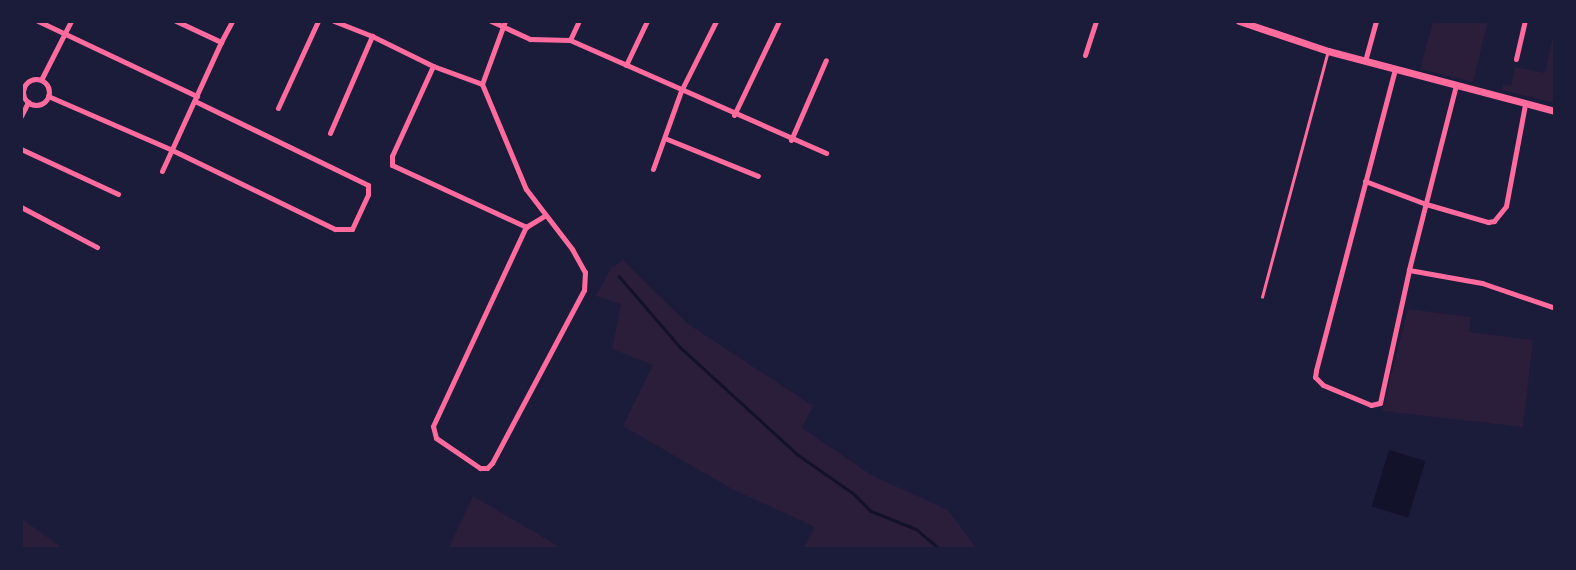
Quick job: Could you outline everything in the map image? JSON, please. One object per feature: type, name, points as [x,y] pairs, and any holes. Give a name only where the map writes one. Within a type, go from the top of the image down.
[{"type":"street","points":[[38,21],[365,183],[369,187],[368,194],[352,229],[344,231],[172,149],[48,96]]},
{"type":"street","points":[[41,80],[71,21]]},
{"type":"street","points":[[176,21],[221,42]]},
{"type":"street","points":[[162,171],[232,21]]},
{"type":"street","points":[[278,108],[318,21]]},
{"type":"street","points":[[334,21],[433,66],[482,84]]},
{"type":"street","points":[[491,21],[504,24],[530,38],[570,40],[791,140],[826,153]]},
{"type":"street","points":[[570,40],[579,21]]},
{"type":"street","points":[[626,65],[647,21]]},
{"type":"street","points":[[653,169],[667,139],[681,91],[716,21]]},
{"type":"street","points":[[734,114],[779,21]]},
{"type":"street","points":[[1085,55],[1096,21]]},
{"type":"street","points":[[1239,21],[1328,51],[1555,111]]},
{"type":"street","points":[[1365,61],[1376,21]]},
{"type":"street","points":[[1516,59],[1525,21]]},
{"type":"street","points":[[504,24],[482,84],[517,171],[544,216],[582,265],[584,290],[492,463],[487,468],[480,468],[436,438],[433,430],[526,227],[544,216]]},
{"type":"street","points":[[330,133],[372,36]]},
{"type":"street","points":[[791,140],[826,60]]},
{"type":"street","points":[[433,66],[392,156],[391,165],[526,227]]},
{"type":"street","points":[[1395,69],[1315,377],[1323,386],[1371,405],[1380,403],[1409,270],[1456,85]]},
{"type":"street","points":[[34,79],[41,80],[49,89],[48,96],[40,104],[28,102],[23,92],[23,84],[34,79]]},
{"type":"street","points":[[21,116],[28,102]]},
{"type":"street","points":[[1365,181],[1426,204],[1488,222],[1499,217],[1506,206],[1525,104]]},
{"type":"street","points":[[667,139],[758,176]]},
{"type":"street","points":[[21,149],[118,194]]},
{"type":"street","points":[[21,207],[97,247]]},
{"type":"street","points":[[1409,270],[1482,283],[1552,307]]},
{"type":"lane","points":[[1262,296],[1328,51]]},
{"type":"shaded area","points":[[1433,21],[1488,21],[1473,82],[1420,69]]},
{"type":"shaded area","points":[[1555,28],[1555,103],[1502,90],[1503,84],[1511,86],[1515,67],[1545,73]]},
{"type":"shaded area","points":[[623,260],[688,324],[813,406],[802,428],[873,476],[948,510],[977,549],[803,549],[815,527],[732,489],[623,426],[653,365],[612,349],[621,304],[596,296],[611,268]]},
{"type":"shaded area","points":[[1408,309],[1471,317],[1469,332],[1533,340],[1523,427],[1382,411]]},
{"type":"shaded area","points":[[1389,450],[1425,461],[1408,518],[1372,506]]},
{"type":"shaded area","points":[[473,496],[563,549],[448,549]]},
{"type":"shaded area","points":[[21,518],[64,549],[21,549]]},
{"type":"waterway","points":[[619,276],[680,347],[797,454],[853,493],[871,511],[916,529],[940,549]]}]
